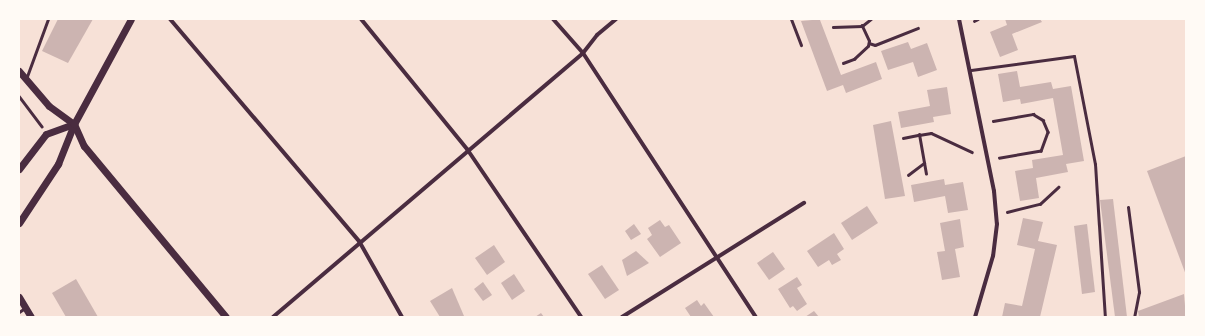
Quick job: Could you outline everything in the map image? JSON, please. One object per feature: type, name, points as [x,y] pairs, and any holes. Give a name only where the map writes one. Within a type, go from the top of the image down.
[{"type":"street","points":[[19,223],[58,164],[74,124],[130,19]]},
{"type":"street","points":[[170,19],[359,241],[402,317]]},
{"type":"street","points":[[360,19],[467,149],[581,317]]},
{"type":"street","points":[[553,19],[583,53],[756,317]]},
{"type":"street","points":[[273,317],[467,149],[583,53],[597,35],[616,19]]},
{"type":"street","points":[[959,19],[971,70],[997,224],[993,256],[975,317]]},
{"type":"street","points":[[19,71],[49,106],[74,124],[84,146],[226,317]]},
{"type":"street","points":[[19,169],[46,134],[74,124]]},
{"type":"street","points":[[622,317],[804,203]]},
{"type":"street","points":[[19,296],[22,310],[31,317]]},
{"type":"lane","points":[[26,80],[48,19]]},
{"type":"lane","points":[[791,19],[801,45]]},
{"type":"lane","points":[[971,70],[1074,56],[1094,164],[1105,317]]},
{"type":"lane","points":[[1128,207],[1139,292],[1134,317]]},
{"type":"path","points":[[871,19],[864,20],[862,26],[869,43],[875,45],[918,28]]},
{"type":"path","points":[[974,21],[978,19]]},
{"type":"path","points":[[833,27],[862,26]]},
{"type":"path","points":[[843,63],[854,59],[869,43]]},
{"type":"path","points":[[19,96],[43,127]]},
{"type":"path","points":[[993,120],[1033,114],[1044,120],[1048,132],[1041,151],[1000,158]]},
{"type":"path","points":[[902,138],[931,133],[972,152]]},
{"type":"path","points":[[919,135],[926,174]]},
{"type":"path","points":[[908,175],[924,162]]},
{"type":"path","points":[[1007,212],[1040,204],[1058,188]]},
{"type":"building","points":[[58,19],[93,19],[68,63],[42,51]]},
{"type":"building","points":[[823,19],[820,20],[841,75],[876,62],[882,79],[846,93],[843,85],[827,91],[801,21]]},
{"type":"building","points":[[1005,19],[1040,19],[1042,22],[1012,34],[1018,50],[1000,57],[990,32],[1007,25]]},
{"type":"building","points":[[908,42],[911,49],[927,43],[937,70],[918,77],[913,62],[888,70],[881,51]]},
{"type":"building","points":[[1017,71],[1020,87],[1051,82],[1053,89],[1071,86],[1084,161],[1066,164],[1068,172],[1036,178],[1039,198],[1020,201],[1015,171],[1033,168],[1032,160],[1063,155],[1053,98],[1021,104],[1020,99],[1003,102],[998,74]]},
{"type":"building","points":[[947,87],[951,114],[933,117],[934,122],[901,128],[898,112],[930,106],[927,90]]},
{"type":"building","points":[[891,121],[905,196],[885,199],[873,125]]},
{"type":"building","points":[[1186,156],[1186,275],[1147,171]]},
{"type":"building","points":[[944,179],[945,185],[963,182],[968,210],[948,213],[945,196],[914,202],[911,185]]},
{"type":"building","points":[[1113,199],[1127,317],[1115,317],[1100,200]]},
{"type":"building","points":[[867,206],[878,223],[852,240],[841,223]]},
{"type":"building","points":[[1023,218],[1043,222],[1038,241],[1057,245],[1040,317],[1002,317],[1005,303],[1022,306],[1035,249],[1017,245]]},
{"type":"building","points":[[960,219],[964,247],[955,249],[960,277],[942,280],[937,252],[945,251],[940,223]]},
{"type":"building","points":[[660,220],[665,227],[669,225],[681,243],[660,257],[647,239],[652,235],[648,228]]},
{"type":"building","points":[[634,224],[641,234],[631,240],[625,231]]},
{"type":"building","points":[[1087,224],[1095,292],[1082,294],[1074,226]]},
{"type":"building","points":[[834,233],[844,249],[837,254],[841,260],[832,265],[829,260],[818,267],[807,251]]},
{"type":"building","points":[[494,245],[505,262],[487,275],[475,258]]},
{"type":"building","points":[[636,251],[649,263],[627,276],[622,260]]},
{"type":"building","points":[[773,252],[785,269],[769,280],[757,263]]},
{"type":"building","points":[[602,265],[619,290],[605,299],[588,274]]},
{"type":"building","points":[[514,274],[525,291],[512,300],[501,283]]},
{"type":"building","points":[[797,277],[802,285],[797,288],[807,304],[797,311],[793,306],[790,308],[778,289]]},
{"type":"building","points":[[76,279],[98,317],[66,317],[52,293]]},
{"type":"building","points":[[483,282],[492,295],[483,301],[474,289]]},
{"type":"building","points":[[452,288],[464,316],[440,317],[430,301]]},
{"type":"building","points":[[1184,294],[1186,317],[1139,317],[1138,311]]},
{"type":"building","points":[[697,300],[701,306],[704,303],[714,317],[691,317],[685,308]]},
{"type":"building","points":[[814,311],[819,317],[805,317]]},
{"type":"building","points":[[541,313],[544,317],[535,317]]}]
